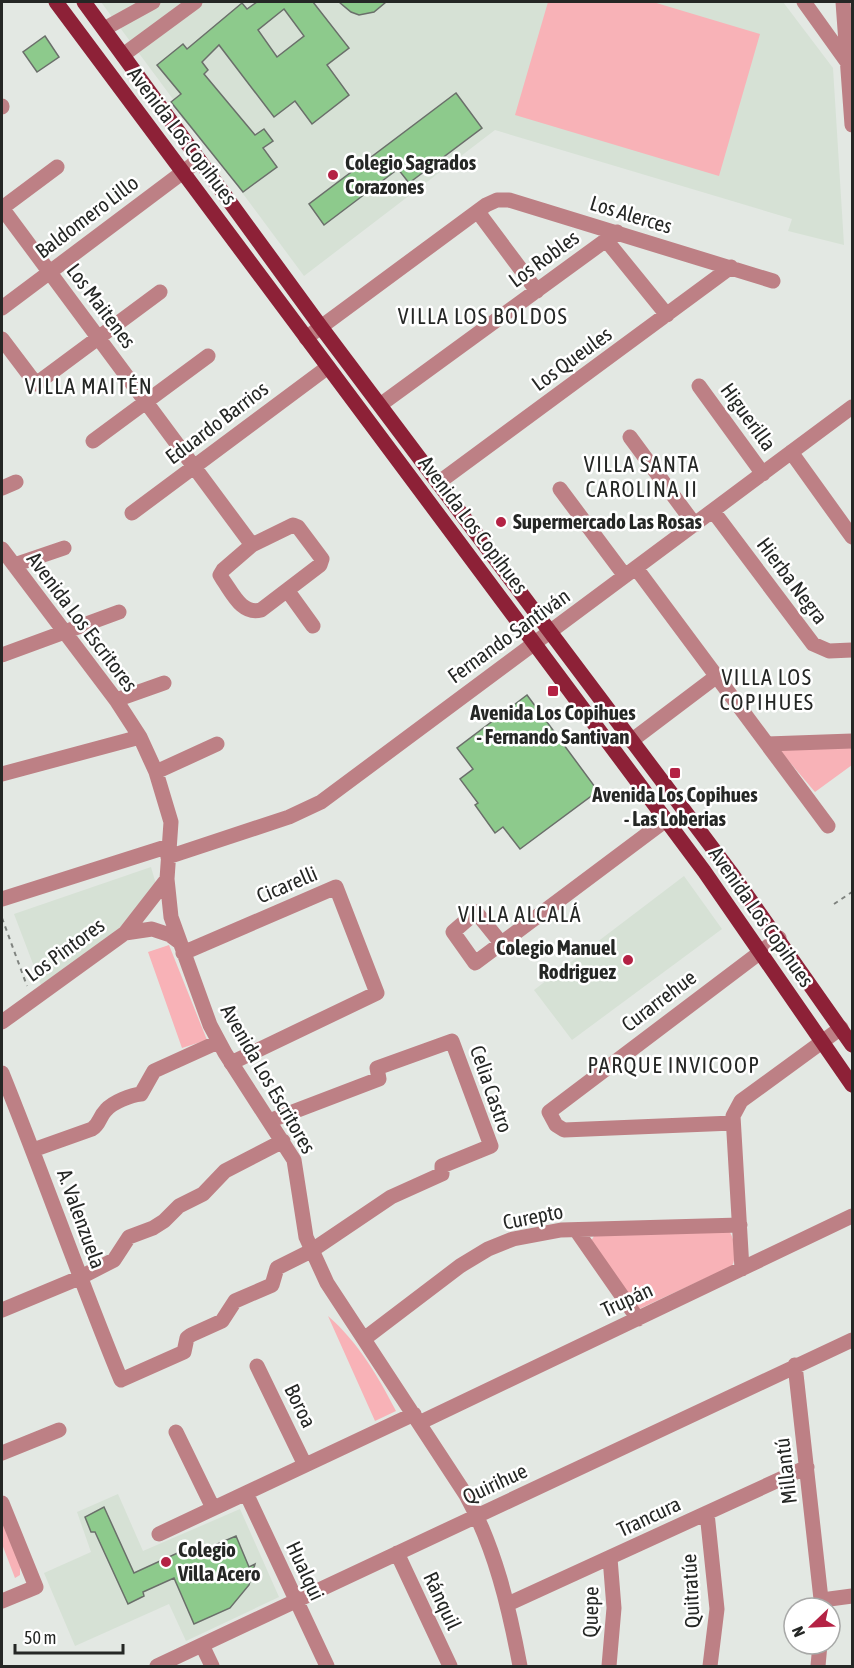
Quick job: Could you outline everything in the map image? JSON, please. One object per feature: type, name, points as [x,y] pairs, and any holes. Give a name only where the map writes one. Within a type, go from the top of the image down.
[{"type":"main road","name":"Avenida Los Copihues","points":[[56,2],[666,820],[851,1080]]},
{"type":"main road","points":[[65,2],[97,40],[123,55]]},
{"type":"main road","name":"Avenida Los Copihues","points":[[84,2],[321,327],[779,938],[852,1045]]},
{"type":"street","points":[[104,29],[153,2]]},
{"type":"street","points":[[123,55],[195,2]]},
{"type":"street","points":[[804,2],[848,62]]},
{"type":"street","points":[[843,2],[852,125]]},
{"type":"street","name":"Baldomero Lillo","points":[[2,309],[199,160]]},
{"type":"street","points":[[2,208],[57,167]]},
{"type":"street","name":"Los Alerces","points":[[306,338],[491,202],[508,200],[612,236],[731,267],[773,281]]},
{"type":"street","name":"Los Maitenes","points":[[2,208],[252,545]]},
{"type":"street","points":[[478,212],[537,291]]},
{"type":"street","name":"Los Alerces","points":[[612,236],[667,315]]},
{"type":"street","name":"Los Robles","points":[[380,405],[612,236]]},
{"type":"street","name":"Los Queules","points":[[438,483],[731,267]]},
{"type":"street","points":[[2,339],[36,384],[160,292]]},
{"type":"street","points":[[93,441],[208,356]]},
{"type":"street","name":"Eduardo Barrios","points":[[132,513],[328,367]]},
{"type":"street","name":"Higuerilla","points":[[699,386],[763,474]]},
{"type":"street","name":"Fernando Santiván","points":[[2,899],[310,808],[852,407]]},
{"type":"street","points":[[630,437],[695,525]]},
{"type":"street","name":"Higuerilla","points":[[791,452],[852,537]]},
{"type":"street","points":[[560,489],[717,676],[828,826]]},
{"type":"street","name":"Hierba Negra","points":[[713,511],[813,644],[829,651],[852,650]]},
{"type":"street","points":[[293,525],[298,527],[322,559],[320,565],[261,610],[254,612],[245,609],[220,575],[252,545],[293,525]]},
{"type":"street","points":[[14,565],[64,548]]},
{"type":"street","name":"Avenida Los Escritores","points":[[2,549],[116,700],[140,737],[156,772],[171,822],[167,879],[168,903],[181,947],[218,1042],[284,1142],[297,1171],[304,1229],[311,1251],[327,1283],[477,1516],[508,1604],[520,1666]]},
{"type":"street","points":[[287,590],[313,626]]},
{"type":"street","points":[[2,656],[119,612]]},
{"type":"street","points":[[631,741],[717,676]]},
{"type":"street","points":[[116,700],[164,683]]},
{"type":"street","points":[[2,774],[140,737]]},
{"type":"street","points":[[767,744],[852,741]]},
{"type":"street","points":[[156,772],[217,744]]},
{"type":"street","points":[[501,942],[666,820]]},
{"type":"street","name":"Los Pintores","points":[[2,1022],[125,933],[167,879]]},
{"type":"street","name":"Cicarelli","points":[[181,947],[336,887],[377,993],[231,1064]]},
{"type":"street","name":"Los Pintores","points":[[125,933],[152,928],[170,935],[181,947]]},
{"type":"street","name":"Curarrehue","points":[[734,1123],[564,1130],[556,1125],[549,1112],[779,938]]},
{"type":"street","points":[[742,1269],[735,1109],[741,1101],[841,1028]]},
{"type":"street","name":"Celia Castro","points":[[269,1121],[379,1079],[377,1068],[452,1041],[491,1146],[442,1166],[442,1174],[391,1197],[311,1251]]},
{"type":"street","points":[[33,1150],[92,1130],[99,1124],[106,1110],[133,1094],[141,1094],[154,1071],[218,1042]]},
{"type":"street","name":"A. Valenzuela","points":[[2,1073],[121,1380],[184,1352],[187,1338],[190,1335],[222,1321],[235,1301],[272,1285],[277,1268],[311,1251]]},
{"type":"street","points":[[2,1310],[80,1278],[114,1260],[129,1237],[153,1228],[179,1206],[203,1194],[225,1171],[284,1142]]},
{"type":"street","name":"Trupán","points":[[159,1534],[305,1465],[638,1319],[852,1216]]},
{"type":"street","name":"Curepto","points":[[364,1339],[460,1266],[488,1249],[527,1235],[576,1230],[740,1225]]},
{"type":"street","points":[[576,1230],[638,1319]]},
{"type":"street","name":"Quirihue","points":[[157,1666],[852,1340]]},
{"type":"street","name":"Millantú","points":[[795,1365],[821,1596]]},
{"type":"street","name":"Boroa","points":[[257,1366],[305,1465]]},
{"type":"street","points":[[2,1453],[59,1430]]},
{"type":"street","points":[[176,1432],[213,1508]]},
{"type":"street","name":"Trancura","points":[[508,1604],[807,1467]]},
{"type":"street","name":"Hualqui","points":[[246,1493],[327,1666]]},
{"type":"street","points":[[2,1503],[36,1587],[2,1601]]},
{"type":"street","name":"Quitratúe","points":[[707,1513],[717,1609],[710,1666]]},
{"type":"street","name":"Ránquil","points":[[397,1553],[450,1666]]},
{"type":"street","name":"Quepe","points":[[609,1666],[614,1608],[610,1558]]},
{"type":"street","points":[[202,1645],[212,1666]]},
{"type":"path","points":[[834,904],[852,892]]},
{"type":"path","points":[[2,918],[32,1000]]},
{"type":"shaded area","name":"Colegio Sagrados Corazones","points":[[101,2],[783,2],[833,68],[844,245],[788,231],[792,219],[495,130],[304,276]]},
{"type":"shaded area","points":[[548,2],[653,2],[760,34],[719,176],[515,115]]},
{"type":"shaded area","points":[[786,747],[852,748],[852,765],[815,792],[781,752]]},
{"type":"shaded area","points":[[151,867],[158,891],[125,926],[41,985],[14,914]]},
{"type":"shaded area","name":"Colegio Manuel Rodriguez","points":[[684,876],[722,929],[572,1040],[534,990]]},
{"type":"shaded area","points":[[169,945],[207,1040],[182,1048],[148,952]]},
{"type":"shaded area","points":[[729,1231],[735,1248],[732,1266],[639,1309],[591,1241],[594,1236]]},
{"type":"shaded area","points":[[328,1316],[349,1337],[366,1360],[396,1411],[375,1421]]},
{"type":"shaded area","name":"Colegio Villa Acero","points":[[118,1494],[143,1551],[240,1509],[279,1597],[186,1641],[169,1604],[75,1646],[44,1573],[91,1552],[77,1512]]},
{"type":"shaded area","points":[[2,1518],[20,1565],[20,1575],[15,1578],[2,1544]]},
{"type":"building","points":[[257,2],[313,2],[349,48],[327,65],[349,95],[312,124],[295,101],[274,117],[219,45],[202,62],[208,70],[204,74],[255,135],[264,129],[273,141],[263,148],[277,167],[243,192],[171,102],[181,94],[157,65],[183,44],[187,49],[242,3],[247,9]],"holes":[[[284,9],[304,36],[277,57],[258,30]]]},
{"type":"building","points":[[339,2],[386,2],[374,12],[359,15],[351,12]]},
{"type":"building","points":[[45,36],[59,57],[37,72],[23,52]]},
{"type":"building","points":[[456,93],[482,128],[409,183],[398,169],[324,225],[309,204]]},
{"type":"building","points":[[527,695],[598,791],[520,849],[503,827],[495,833],[475,805],[478,803],[460,779],[473,769],[457,748]]},
{"type":"building","points":[[104,1507],[134,1573],[184,1550],[187,1557],[236,1536],[249,1567],[255,1564],[249,1585],[230,1608],[194,1624],[174,1578],[143,1592],[144,1596],[128,1604],[95,1532],[91,1532],[85,1517]]},
{"type":"place","name":"Colegio Sagrados Corazones","points":[[333,175]]},
{"type":"place","name":"Supermercado Las Rosas","points":[[501,522]]},
{"type":"place","name":"Avenida Los Copihues - Fernando Santivan","points":[[553,691]]},
{"type":"place","name":"Avenida Los Copihues - Las Loberias","points":[[675,773]]},
{"type":"place","name":"Colegio Manuel Rodriguez","points":[[628,960]]},
{"type":"place","name":"Colegio Villa Acero","points":[[166,1562]]},
{"type":"district","name":"VILLA LOS BOLDOS","points":[[483,316]]},
{"type":"district","name":"VILLA MAITÉN","points":[[89,386]]},
{"type":"district","name":"VILLA SANTA CAROLINA II","points":[[642,476]]},
{"type":"district","name":"VILLA LOS COPIHUES","points":[[767,690]]},
{"type":"district","name":"VILLA ALCALÁ","points":[[520,914]]},
{"type":"district","name":"PARQUE INVICOOP","points":[[674,1065]]}]
